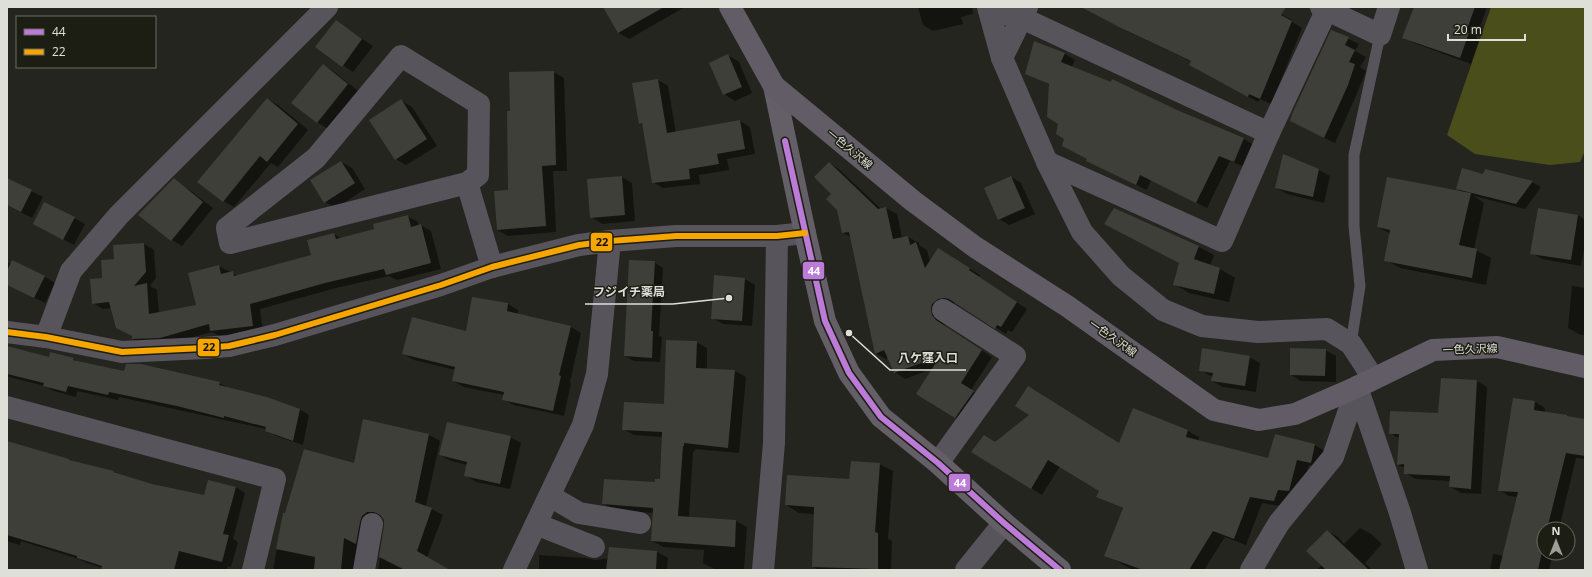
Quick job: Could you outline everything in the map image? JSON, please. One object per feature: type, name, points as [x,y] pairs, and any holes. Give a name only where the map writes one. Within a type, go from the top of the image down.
[{"type":"main road","name":"一色久沢線","points":[[730,7],[774,86],[913,201],[975,247],[1067,306],[1214,410],[1259,420],[1295,414],[1365,383],[1433,350],[1496,347],[1585,367]]},
{"type":"street","points":[[46,337],[71,271],[118,214],[327,7]]},
{"type":"street","points":[[1047,162],[1222,240],[1324,8],[1380,35],[1389,7]]},
{"type":"street","points":[[1269,133],[1025,12],[989,8],[1002,58],[1047,162],[1082,232],[1121,276],[1163,310],[1202,326],[1258,332],[1328,329],[1351,344],[1365,383],[1416,570]]},
{"type":"street","points":[[1002,58],[1025,12]]},
{"type":"street","points":[[401,56],[479,104],[478,175],[467,183],[230,243],[227,228],[316,158],[401,56]]},
{"type":"street","points":[[774,86],[804,233],[825,321],[849,373],[881,417],[938,463],[1004,523],[1060,570]]},
{"type":"street","points":[[467,183],[492,267]]},
{"type":"street","points":[[7,332],[46,337],[122,352],[229,346],[275,335],[441,285],[492,267],[579,245],[676,236],[777,236],[804,233]]},
{"type":"street","points":[[763,570],[774,444],[777,236]]},
{"type":"street","points":[[514,570],[583,425],[597,374],[610,241]]},
{"type":"street","points":[[938,463],[1014,356],[943,310]]},
{"type":"street","points":[[1251,570],[1279,523],[1333,457],[1365,383]]},
{"type":"street","points":[[7,407],[275,479],[253,570]]},
{"type":"street","points":[[550,496],[579,513],[640,523]]},
{"type":"street","points":[[966,570],[1004,523]]},
{"type":"street","points":[[364,570],[372,524]]},
{"type":"street","points":[[536,524],[594,547]]},
{"type":"lane","points":[[1351,344],[1360,286],[1354,226],[1354,155],[1380,35]]},
{"type":"green space","points":[[1491,7],[1585,7],[1585,151],[1580,162],[1550,165],[1475,154],[1447,135]]},
{"type":"building","points":[[603,7],[664,7],[618,33]]},
{"type":"building","points":[[1081,7],[1286,7],[1281,15],[1292,21],[1260,99],[1249,94],[1248,97],[1189,65],[1191,61],[1119,27]]},
{"type":"building","points":[[1414,7],[1475,7],[1466,32],[1469,33],[1460,58],[1402,38]]},
{"type":"building","points":[[336,20],[362,39],[342,67],[315,47]]},
{"type":"building","points":[[1331,30],[1349,37],[1345,45],[1355,50],[1349,62],[1355,64],[1348,85],[1324,138],[1290,121]]},
{"type":"building","points":[[1034,41],[1065,53],[1061,62],[1111,82],[1112,79],[1177,110],[1244,138],[1234,162],[1219,156],[1196,203],[1140,175],[1136,185],[1086,161],[1087,159],[1062,146],[1064,139],[1056,134],[1058,124],[1047,117],[1049,84],[1025,74]]},
{"type":"building","points":[[728,54],[742,87],[723,95],[709,63]]},
{"type":"building","points":[[323,64],[348,84],[317,123],[291,103]]},
{"type":"building","points":[[554,71],[556,165],[542,166],[546,226],[497,230],[494,191],[508,190],[507,111],[510,111],[509,72]]},
{"type":"building","points":[[658,79],[667,133],[740,120],[745,149],[717,154],[719,164],[689,169],[690,179],[652,183],[642,123],[639,124],[632,83]]},
{"type":"building","points":[[267,98],[298,124],[267,162],[260,156],[223,202],[197,182]]},
{"type":"building","points":[[401,99],[427,139],[395,160],[369,120]]},
{"type":"building","points":[[1283,154],[1319,169],[1313,197],[1275,188]]},
{"type":"building","points":[[341,161],[355,183],[324,203],[310,180]]},
{"type":"building","points":[[829,162],[878,209],[886,207],[893,239],[908,236],[910,245],[916,242],[925,268],[938,248],[970,268],[969,270],[1017,302],[1001,327],[997,325],[995,329],[949,299],[938,299],[932,304],[932,315],[936,320],[982,350],[961,383],[974,391],[955,418],[916,394],[940,356],[894,373],[884,350],[875,354],[849,232],[842,233],[837,210],[826,199],[831,194],[814,177]]},
{"type":"building","points":[[1462,168],[1483,174],[1485,169],[1533,181],[1516,204],[1456,189]]},
{"type":"building","points":[[622,176],[625,215],[590,218],[587,179]]},
{"type":"building","points":[[1011,176],[1025,208],[998,220],[984,188]]},
{"type":"building","points":[[1387,177],[1471,193],[1459,245],[1477,249],[1472,278],[1384,261],[1390,230],[1377,227]]},
{"type":"building","points":[[7,178],[32,190],[21,212],[7,205]]},
{"type":"building","points":[[174,178],[203,202],[171,241],[138,215]]},
{"type":"building","points":[[44,202],[75,217],[63,240],[33,224]]},
{"type":"building","points":[[1114,208],[1199,246],[1194,259],[1220,268],[1214,294],[1173,285],[1179,263],[1104,224]]},
{"type":"building","points":[[1538,208],[1578,215],[1571,260],[1530,254]]},
{"type":"building","points":[[408,215],[411,227],[421,224],[431,263],[386,275],[384,269],[325,283],[250,304],[253,326],[210,331],[209,324],[160,338],[132,339],[132,336],[116,328],[109,302],[92,304],[90,279],[102,278],[101,260],[114,259],[113,245],[144,243],[146,272],[134,286],[147,283],[149,314],[196,305],[188,273],[219,265],[221,274],[233,271],[234,276],[311,255],[307,240],[334,233],[336,239],[374,229],[373,224]]},
{"type":"building","points":[[12,260],[45,276],[34,298],[7,285],[7,271]]},
{"type":"building","points":[[629,260],[655,261],[651,331],[653,331],[652,358],[624,356]]},
{"type":"building","points":[[714,275],[745,278],[742,321],[711,319]]},
{"type":"building","points":[[472,297],[508,303],[507,311],[571,326],[559,375],[561,376],[553,411],[502,400],[504,392],[452,381],[455,367],[402,354],[412,317],[466,331]]},
{"type":"building","points":[[666,340],[697,341],[696,368],[735,370],[728,448],[684,443],[678,516],[736,520],[735,547],[651,541],[653,508],[602,504],[604,479],[655,482],[655,479],[660,479],[662,432],[622,430],[624,402],[664,404]]},
{"type":"building","points":[[7,346],[49,357],[50,352],[74,358],[73,360],[124,371],[126,364],[141,364],[220,382],[219,385],[267,397],[300,409],[293,441],[265,431],[266,427],[224,416],[224,418],[177,406],[109,392],[108,395],[68,386],[66,392],[43,386],[44,383],[7,374]]},
{"type":"building","points":[[1202,348],[1250,356],[1245,386],[1211,381],[1213,373],[1199,371]]},
{"type":"building","points":[[1290,348],[1326,349],[1325,376],[1290,375]]},
{"type":"building","points":[[1441,378],[1477,380],[1471,489],[1449,487],[1450,476],[1404,474],[1404,464],[1397,465],[1399,434],[1389,434],[1390,411],[1438,413]]},
{"type":"building","points":[[1028,386],[1119,443],[1133,408],[1188,430],[1186,437],[1268,458],[1275,434],[1315,444],[1311,463],[1297,460],[1289,491],[1278,490],[1274,501],[1250,497],[1234,539],[1213,531],[1189,570],[1143,570],[1104,556],[1123,508],[1096,497],[1099,491],[1048,460],[1031,489],[971,452],[984,435],[995,442],[1029,415],[1015,406]]},
{"type":"building","points":[[1513,398],[1535,401],[1534,410],[1585,419],[1585,456],[1566,453],[1549,521],[1536,521],[1536,561],[1540,561],[1538,570],[1499,570],[1518,492],[1498,491]]},
{"type":"building","points":[[363,419],[429,434],[415,502],[432,508],[417,551],[450,570],[405,570],[379,557],[384,520],[380,515],[374,512],[367,512],[362,516],[356,544],[344,538],[341,570],[314,570],[315,557],[276,549],[283,513],[285,513],[304,449],[354,463]]},
{"type":"building","points":[[447,422],[511,436],[500,484],[464,476],[467,462],[439,455]]},
{"type":"building","points":[[7,441],[69,460],[114,471],[113,472],[152,484],[204,495],[208,480],[236,487],[223,534],[229,535],[222,562],[179,551],[174,570],[101,570],[102,566],[77,558],[77,556],[7,535]]},
{"type":"building","points":[[851,461],[880,463],[875,532],[878,533],[878,569],[812,567],[814,507],[785,505],[787,475],[849,479]]},
{"type":"building","points":[[1327,530],[1369,570],[1326,570],[1306,551]]},
{"type":"building","points":[[609,547],[657,551],[656,570],[606,570]]},
{"type":"transit line","name":"44","points":[[785,141],[825,321],[849,373],[881,417],[938,463],[1004,523],[1060,570]]},
{"type":"transit line","name":"22","points":[[7,332],[46,337],[122,352],[229,346],[275,335],[441,285],[492,267],[579,245],[676,236],[777,236],[805,233]]},
{"type":"place","name":"フジイチ薬局","points":[[729,298]]},
{"type":"place","name":"八ケ窪入口","points":[[849,333]]}]
